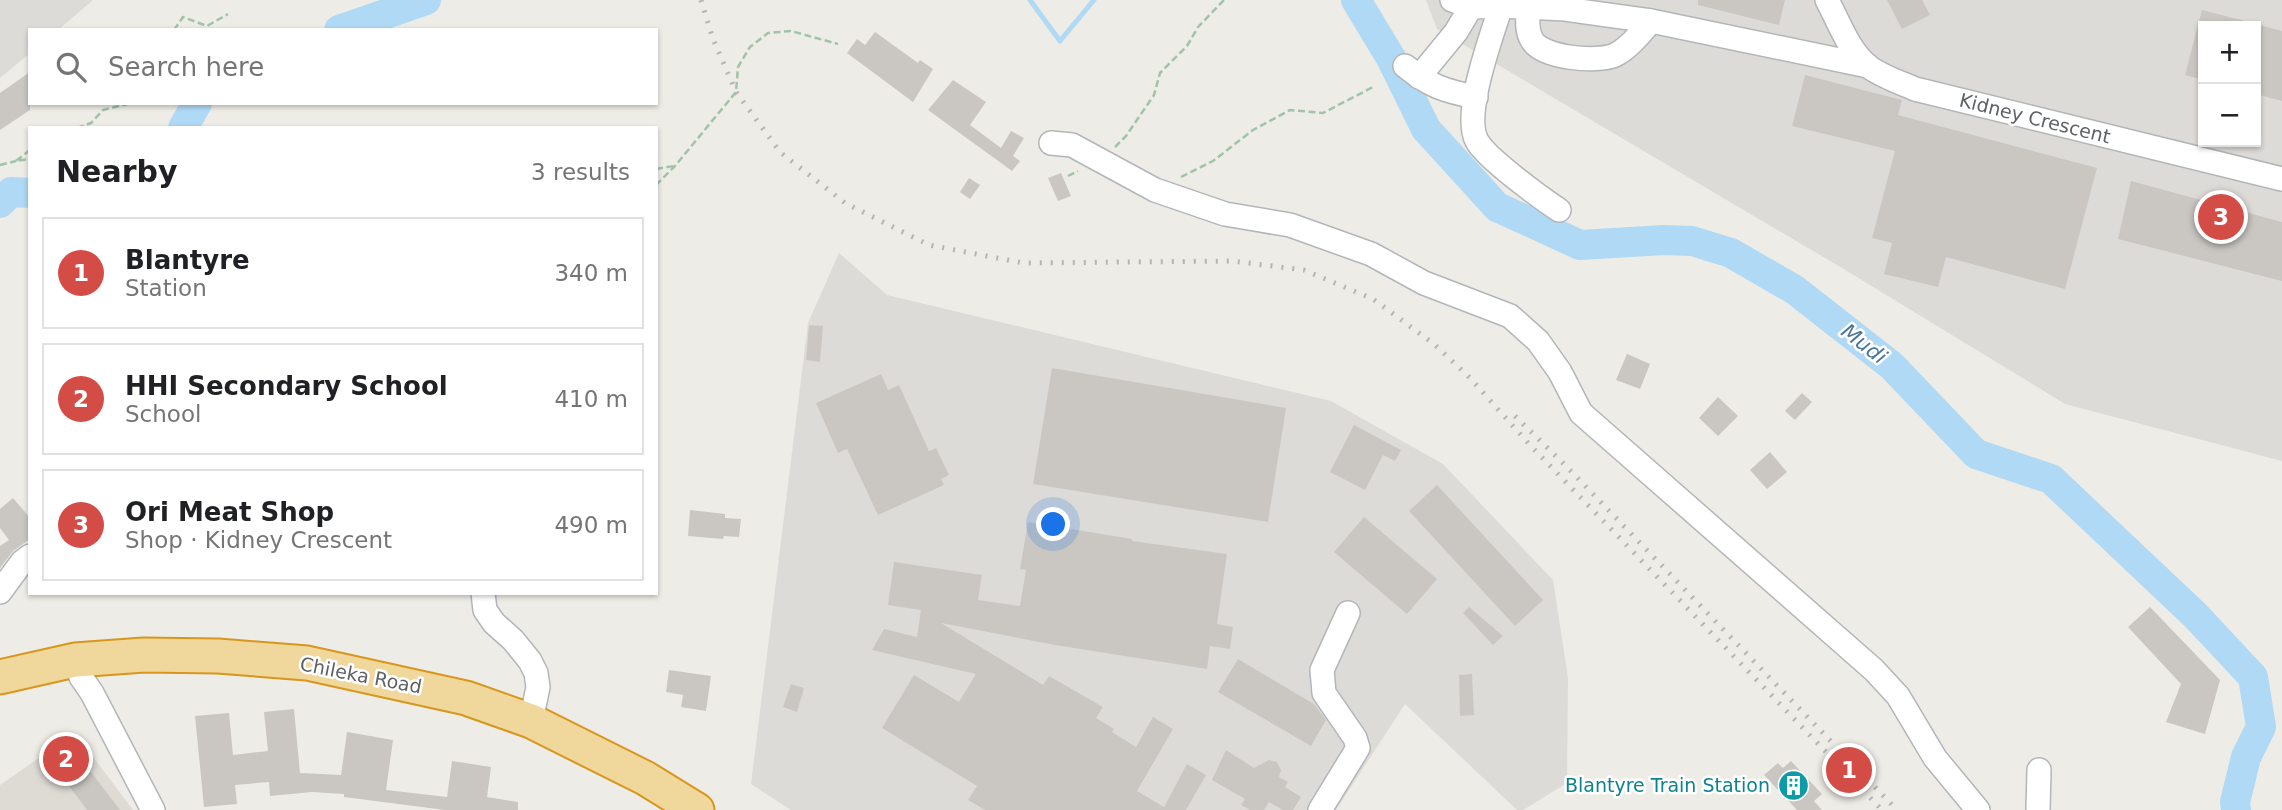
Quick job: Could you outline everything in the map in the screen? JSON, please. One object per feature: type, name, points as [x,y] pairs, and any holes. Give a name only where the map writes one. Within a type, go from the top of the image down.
[{"type":"highway","name":"Chileka Road","points":[[0,677],[78,669],[144,655],[218,656],[307,663],[466,698],[531,721],[645,778],[697,810]]},
{"type":"highway","points":[[0,696],[78,669],[113,673],[212,671],[339,682],[422,699],[526,733],[632,786],[672,810]]},
{"type":"street","name":"Kidney Crescent","points":[[1827,0],[1857,56],[1868,66],[1915,89],[2282,179]]},
{"type":"street","points":[[1476,97],[1444,91],[1412,72],[1456,32],[1461,4],[1565,9],[1651,21],[1868,66]]},
{"type":"street","points":[[1501,6],[1479,78],[1474,121],[1476,140],[1502,166],[1559,211]]},
{"type":"street","points":[[1528,7],[1528,31],[1532,43],[1546,52],[1593,60],[1615,55],[1633,41],[1651,21]]},
{"type":"street","points":[[1051,144],[1072,145],[1155,190],[1225,214],[1290,225],[1371,254],[1424,283],[1510,316],[1538,341],[1560,372],[1581,413],[1874,670],[1898,696],[1935,758],[1978,810]]},
{"type":"street","points":[[0,592],[28,558]]},
{"type":"street","points":[[483,595],[485,610],[494,623],[513,640],[536,673],[538,687],[531,721]]},
{"type":"street","points":[[1320,810],[1357,748],[1355,738],[1324,693],[1322,670],[1348,613]]},
{"type":"street","points":[[78,669],[153,810]]},
{"type":"street","points":[[2038,810],[2039,770]]},
{"type":"path","points":[[1068,176],[1101,161],[1126,136],[1154,94],[1160,73],[1187,46],[1198,27],[1224,0]]},
{"type":"path","points":[[175,28],[183,17],[207,26],[228,14]]},
{"type":"path","points":[[658,183],[736,92],[738,67],[750,47],[768,33],[791,31],[838,44]]},
{"type":"path","points":[[1155,190],[1213,161],[1253,130],[1290,110],[1323,113],[1375,86]]},
{"type":"path","points":[[83,126],[91,123],[103,110],[123,105]]},
{"type":"path","points":[[16,161],[28,152]]},
{"type":"path","points":[[0,165],[28,159]]},
{"type":"path","points":[[658,169],[675,166]]},
{"type":"shaded area","points":[[0,0],[93,0],[60,28],[28,28],[28,55],[0,78]]},
{"type":"shaded area","points":[[1426,0],[2282,0],[2282,461],[2065,404],[1842,268],[1437,29]]},
{"type":"shaded area","points":[[839,253],[887,295],[1331,401],[1443,464],[1553,580],[1568,678],[1567,783],[1523,810],[1517,810],[1405,704],[1336,810],[791,810],[751,784],[808,323]]},
{"type":"shaded area","points":[[75,733],[133,810],[0,810],[0,785]]},
{"type":"building","points":[[1698,0],[1785,0],[1779,25],[1698,5]]},
{"type":"building","points":[[1887,0],[1922,0],[1930,15],[1902,29]]},
{"type":"building","points":[[2202,10],[2245,21],[2199,21]]},
{"type":"building","points":[[2198,25],[2198,79],[2185,75]]},
{"type":"building","points":[[2261,25],[2282,31],[2282,101],[2261,95]]},
{"type":"building","points":[[875,32],[918,63],[920,60],[933,69],[913,102],[847,53],[857,39],[865,45]]},
{"type":"building","points":[[28,73],[30,110],[0,130],[0,93]]},
{"type":"building","points":[[1805,75],[1902,100],[1898,115],[2097,168],[2065,289],[1946,257],[1938,287],[1884,274],[1892,243],[1872,238],[1895,151],[1792,126]]},
{"type":"building","points":[[953,80],[986,102],[970,125],[1001,148],[1011,131],[1024,138],[1013,156],[1020,161],[1012,171],[928,110]]},
{"type":"building","points":[[1061,173],[1071,196],[1058,201],[1048,178]]},
{"type":"building","points":[[969,178],[980,185],[970,199],[960,192]]},
{"type":"building","points":[[2131,181],[2282,222],[2282,281],[2118,239]]},
{"type":"building","points":[[809,325],[823,326],[820,362],[806,360]]},
{"type":"building","points":[[1627,354],[1650,364],[1640,389],[1616,380]]},
{"type":"building","points":[[1052,368],[1286,408],[1268,522],[1033,484]]},
{"type":"building","points":[[881,374],[888,390],[899,385],[929,451],[936,448],[949,475],[941,479],[944,485],[878,515],[847,449],[838,453],[816,403]]},
{"type":"building","points":[[1802,393],[1812,402],[1795,420],[1785,411]]},
{"type":"building","points":[[1718,397],[1738,416],[1718,436],[1699,418]]},
{"type":"building","points":[[1354,425],[1401,450],[1395,461],[1383,455],[1365,490],[1330,472]]},
{"type":"building","points":[[1770,452],[1787,472],[1767,489],[1750,470]]},
{"type":"building","points":[[1437,485],[1543,600],[1515,626],[1409,511]]},
{"type":"building","points":[[13,498],[28,516],[28,540],[13,551],[0,568],[0,546],[9,540],[0,528],[0,509]]},
{"type":"building","points":[[690,510],[725,514],[725,518],[741,519],[739,537],[724,536],[723,539],[688,536]]},
{"type":"building","points":[[1364,517],[1437,579],[1407,614],[1334,552]]},
{"type":"building","points":[[1028,522],[1132,541],[1227,554],[1217,624],[1233,627],[1230,649],[1210,646],[1207,669],[1055,645],[941,623],[1043,685],[1049,676],[1103,707],[1096,718],[1136,747],[1153,717],[1173,729],[1137,791],[1164,807],[1187,764],[1206,775],[1186,810],[985,810],[968,800],[977,786],[882,728],[914,675],[959,702],[976,674],[872,650],[884,629],[917,637],[921,610],[888,605],[894,562],[982,575],[978,600],[1020,606],[1026,570],[1020,569]]},
{"type":"building","points":[[1469,607],[1503,636],[1493,645],[1463,613]]},
{"type":"building","points":[[2150,607],[2220,680],[2205,734],[2166,722],[2181,684],[2128,627]]},
{"type":"building","points":[[1238,659],[1314,704],[1326,720],[1311,746],[1218,692]]},
{"type":"building","points":[[669,670],[711,676],[706,711],[681,707],[683,695],[666,692]]},
{"type":"building","points":[[1472,674],[1474,715],[1460,716],[1459,675]]},
{"type":"building","points":[[791,684],[804,688],[797,712],[783,707]]},
{"type":"building","points":[[294,709],[300,773],[341,775],[347,732],[393,740],[386,790],[447,797],[452,761],[491,767],[487,797],[518,802],[518,810],[445,810],[344,797],[344,794],[312,792],[270,796],[269,782],[235,785],[237,804],[204,807],[195,716],[229,713],[233,755],[268,751],[264,712]]},
{"type":"building","points":[[1226,750],[1254,768],[1269,760],[1277,762],[1281,770],[1279,777],[1288,782],[1285,787],[1301,797],[1293,810],[1283,810],[1269,802],[1264,810],[1250,810],[1241,805],[1245,799],[1212,780]]},
{"type":"building","points":[[78,755],[120,810],[87,810],[57,770]]},
{"type":"building","name":"Blantyre Train Station","points":[[1791,761],[1822,794],[1814,801],[1822,810],[1797,810],[1764,775],[1778,763],[1783,768]]},
{"type":"waterway","points":[[345,28],[426,0]]},
{"type":"waterway","points":[[1030,0],[1060,41],[1094,0]]},
{"type":"waterway","name":"Mudi","points":[[1355,0],[1360,21],[1391,76],[1449,162],[1508,218],[1564,247],[1663,231],[1733,249],[1782,281],[1798,285],[1892,366]]},
{"type":"waterway","name":"Mudi","points":[[1356,0],[1391,58],[1426,129],[1497,207],[1580,245],[1692,241],[1731,253],[1795,290],[1892,366],[1976,454],[2051,479],[2196,616],[2253,677],[2261,727],[2246,757],[2235,802],[2236,810]]},
{"type":"waterway","points":[[184,126],[196,105]]},
{"type":"waterway","points":[[0,203],[11,192],[28,193]]},
{"type":"railway","points":[[701,0],[713,39],[736,92],[780,152],[845,203],[929,245],[1023,263],[1232,261],[1304,270],[1373,299],[1434,344],[1470,378],[1529,444],[1882,810]]},
{"type":"railway","points":[[1515,416],[1897,810]]},
{"type":"place","name":"Ori Meat Shop","points":[[2221,217]]},
{"type":"place","name":"HHI Secondary School","points":[[66,759]]},
{"type":"place","name":"Blantyre","points":[[1849,770]]},
{"type":"place","name":"Blantyre Train Station","points":[[1793,785]]}]
